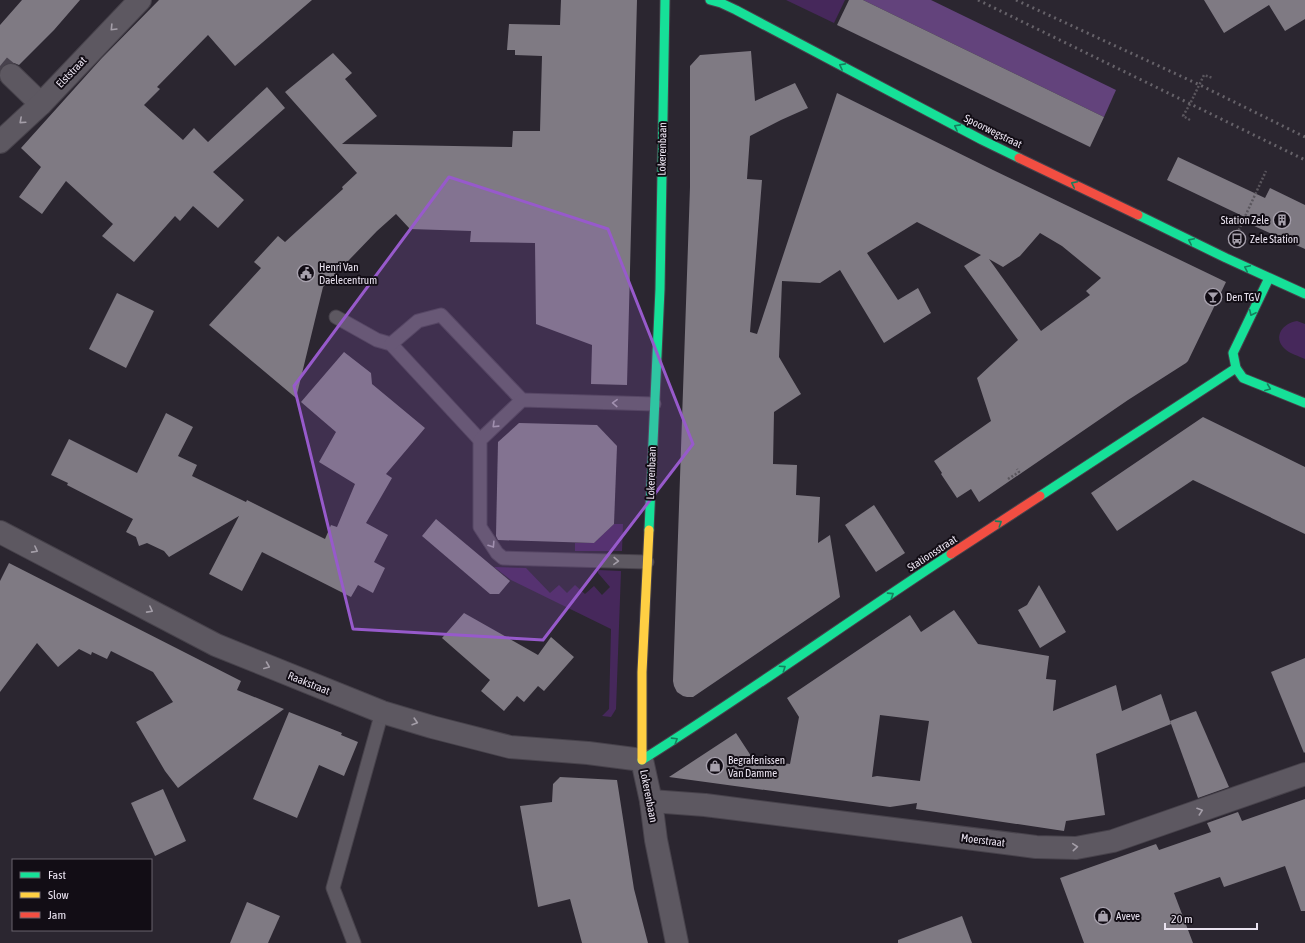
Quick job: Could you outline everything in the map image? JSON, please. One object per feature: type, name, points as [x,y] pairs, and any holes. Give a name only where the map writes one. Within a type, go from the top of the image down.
[{"type":"street","name":"Elststraat","points":[[0,142],[41,104],[140,0]]},
{"type":"street","name":"Lokerenbaan","points":[[665,0],[660,289],[642,672],[642,760],[651,801],[656,840],[677,943]]},
{"type":"street","name":"Spoorwegstraat","points":[[710,0],[722,3],[736,10],[982,140],[1226,258],[1305,294]]},
{"type":"street","points":[[11,75],[41,104]]},
{"type":"street","points":[[1269,278],[1233,353],[1236,368],[1243,378],[1305,403]]},
{"type":"street","name":"Stationsstraat","points":[[642,760],[709,718],[863,612],[1236,368]]},
{"type":"street","name":"Raakstraat","points":[[0,532],[216,645],[382,712],[432,727],[510,747],[588,753],[642,760]]},
{"type":"street","name":"Moerstraat","points":[[651,801],[704,805],[1036,847],[1076,848],[1113,841],[1305,774]]},
{"type":"lane","points":[[391,344],[418,321],[441,315],[522,400],[654,404]]},
{"type":"lane","points":[[336,317],[377,340],[391,344],[480,440],[480,527],[497,553],[503,558],[647,562]]},
{"type":"lane","points":[[480,440],[522,400]]},
{"type":"lane","points":[[354,943],[333,888],[382,712]]},
{"type":"path","points":[[1190,120],[1183,116],[1204,75],[1213,78]]},
{"type":"path","points":[[1226,258],[1266,171]]},
{"type":"path","points":[[1008,479],[1019,472],[1017,469]]},
{"type":"highlighted area","points":[[449,177],[608,229],[693,444],[543,640],[353,629],[294,386]]},
{"type":"shaded area","points":[[786,0],[845,0],[834,23]]},
{"type":"shaded area","points":[[863,0],[931,0],[1116,90],[1104,117]]},
{"type":"shaded area","points":[[1297,321],[1305,324],[1305,359],[1287,351],[1279,340],[1281,331],[1287,325]]},
{"type":"shaded area","points":[[614,524],[623,524],[622,551],[575,551],[575,543],[594,543]]},
{"type":"shaded area","points":[[494,567],[526,568],[550,593],[559,585],[567,593],[575,585],[585,594],[594,586],[602,595],[610,587],[598,573],[598,570],[621,571],[616,709],[611,717],[602,716],[609,709],[611,629],[511,580]]},
{"type":"building","points":[[22,0],[80,0],[54,30],[19,65],[8,63],[2,66],[0,70],[0,25]]},
{"type":"building","points":[[159,0],[312,0],[235,66],[208,35],[157,87],[160,89],[144,105],[183,140],[194,128],[208,142],[267,87],[285,108],[213,172],[244,200],[218,228],[193,206],[180,221],[175,216],[134,262],[102,236],[113,224],[66,181],[42,214],[19,197],[41,167],[21,148],[101,59]]},
{"type":"building","points":[[561,0],[637,0],[627,385],[591,384],[592,345],[536,324],[535,243],[470,242],[471,231],[410,229],[396,214],[377,231],[323,287],[296,398],[209,325],[261,268],[254,262],[278,236],[285,242],[343,189],[342,187],[357,173],[285,92],[333,53],[352,73],[345,79],[377,116],[342,144],[512,147],[513,131],[540,131],[542,56],[515,55],[515,50],[507,50],[509,24],[560,25]]},
{"type":"building","points":[[849,0],[863,0],[1104,117],[1090,147],[837,25]]},
{"type":"building","points":[[1204,0],[1305,0],[1305,19],[1285,31],[1269,5],[1224,33]]},
{"type":"building","points":[[751,51],[755,101],[795,83],[808,108],[750,136],[747,179],[762,180],[750,332],[757,334],[837,93],[1226,282],[1186,363],[1128,400],[979,502],[971,489],[957,498],[934,461],[991,421],[977,378],[1018,340],[964,266],[981,255],[917,222],[867,253],[898,300],[918,288],[931,313],[884,343],[840,270],[820,283],[782,281],[779,357],[801,394],[774,412],[773,464],[797,465],[796,495],[820,497],[818,543],[830,535],[840,597],[693,697],[687,697],[677,692],[673,681],[690,187],[690,66],[700,55]],"holes":[[[1040,233],[1062,246],[1101,278],[1086,291],[1090,295],[1041,331],[989,259],[1003,267],[1020,256]]]},
{"type":"building","points":[[1178,157],[1265,198],[1270,188],[1305,205],[1305,249],[1252,225],[1253,221],[1167,180]]},
{"type":"building","points":[[117,293],[154,311],[126,368],[89,349]]},
{"type":"building","points":[[344,352],[371,373],[372,384],[425,428],[386,474],[392,478],[366,523],[388,535],[374,562],[385,568],[373,593],[358,585],[351,597],[262,552],[242,591],[209,574],[239,516],[169,557],[164,551],[147,543],[139,546],[136,537],[126,532],[133,519],[67,485],[68,483],[51,475],[69,439],[137,473],[166,413],[193,427],[178,456],[197,465],[192,476],[246,502],[247,500],[325,539],[331,525],[337,527],[355,484],[319,462],[336,432],[301,402]]},
{"type":"building","points":[[1203,417],[1305,467],[1305,534],[1193,480],[1117,531],[1091,493]]},
{"type":"building","points":[[519,423],[597,425],[617,446],[614,524],[594,543],[498,540],[496,536],[498,442]]},
{"type":"building","points":[[874,505],[905,553],[876,572],[845,525]]},
{"type":"building","points":[[436,519],[510,581],[499,594],[490,594],[422,536]]},
{"type":"building","points":[[9,563],[241,681],[237,690],[284,709],[178,788],[165,771],[136,722],[173,702],[153,672],[111,651],[107,659],[92,652],[91,655],[79,649],[58,667],[37,643],[0,692],[0,581]]},
{"type":"building","points":[[1039,585],[1066,632],[1040,648],[1018,610],[1027,605]]},
{"type":"building","points":[[954,610],[978,644],[1049,656],[1046,679],[1056,680],[1053,711],[1116,685],[1122,711],[1161,694],[1171,724],[1096,754],[1105,815],[1066,821],[1064,831],[916,809],[917,803],[890,807],[669,777],[736,733],[753,759],[790,764],[799,717],[787,698],[910,615],[921,632]],"holes":[[[880,715],[929,721],[920,781],[877,776],[872,777]]]},
{"type":"building","points":[[464,613],[538,655],[551,637],[574,657],[544,691],[538,686],[524,702],[517,696],[504,711],[481,691],[490,680],[442,638]]},
{"type":"building","points":[[1305,658],[1305,752],[1304,753],[1271,672]]},
{"type":"building","points":[[1196,711],[1229,787],[1198,798],[1170,721]]},
{"type":"building","points":[[289,712],[342,733],[341,735],[358,742],[344,776],[319,765],[297,818],[253,799]]},
{"type":"building","points":[[560,777],[617,780],[634,889],[648,943],[582,943],[570,899],[538,907],[520,806],[552,802],[553,784]]},
{"type":"building","points":[[163,789],[186,841],[155,856],[131,803]]},
{"type":"building","points":[[1305,799],[1305,911],[1301,911],[1285,866],[1224,887],[1220,877],[1174,893],[1193,943],[1084,943],[1060,878],[1156,844],[1159,850],[1211,832],[1207,823],[1238,812],[1242,821]]},
{"type":"building","points":[[247,902],[280,916],[268,943],[230,943]]},
{"type":"building","points":[[962,916],[972,943],[898,943],[898,940]]},
{"type":"tunnel","points":[[0,66],[11,75]]},
{"type":"railway","points":[[978,0],[1305,160]]},
{"type":"railway","points":[[1016,0],[1200,85],[1305,137]]},
{"type":"traffic: fast","points":[[649,530],[660,289],[665,0]]},
{"type":"traffic: fast","points":[[710,0],[736,10],[1019,158]]},
{"type":"traffic: fast","points":[[1138,215],[1226,258],[1305,294]]},
{"type":"traffic: fast","points":[[1269,278],[1233,353],[1236,368],[1243,378],[1305,403]]},
{"type":"traffic: fast","points":[[1040,496],[1236,368]]},
{"type":"traffic: fast","points":[[642,760],[720,710],[951,554]]},
{"type":"traffic: slow","points":[[642,760],[642,672],[649,530]]},
{"type":"traffic: jam","points":[[1019,158],[1138,215]]},
{"type":"traffic: jam","points":[[951,554],[1040,496]]},
{"type":"place","name":"Station Zele","points":[[1282,220]]},
{"type":"place","name":"Zele Station","points":[[1237,239]]},
{"type":"place","name":"Henri Van Daelecentrum","points":[[306,273]]},
{"type":"place","name":"Den TGV","points":[[1213,297]]},
{"type":"place","name":"Begrafenissen Van Damme","points":[[715,766]]},
{"type":"place","name":"Aveve","points":[[1103,916]]}]
